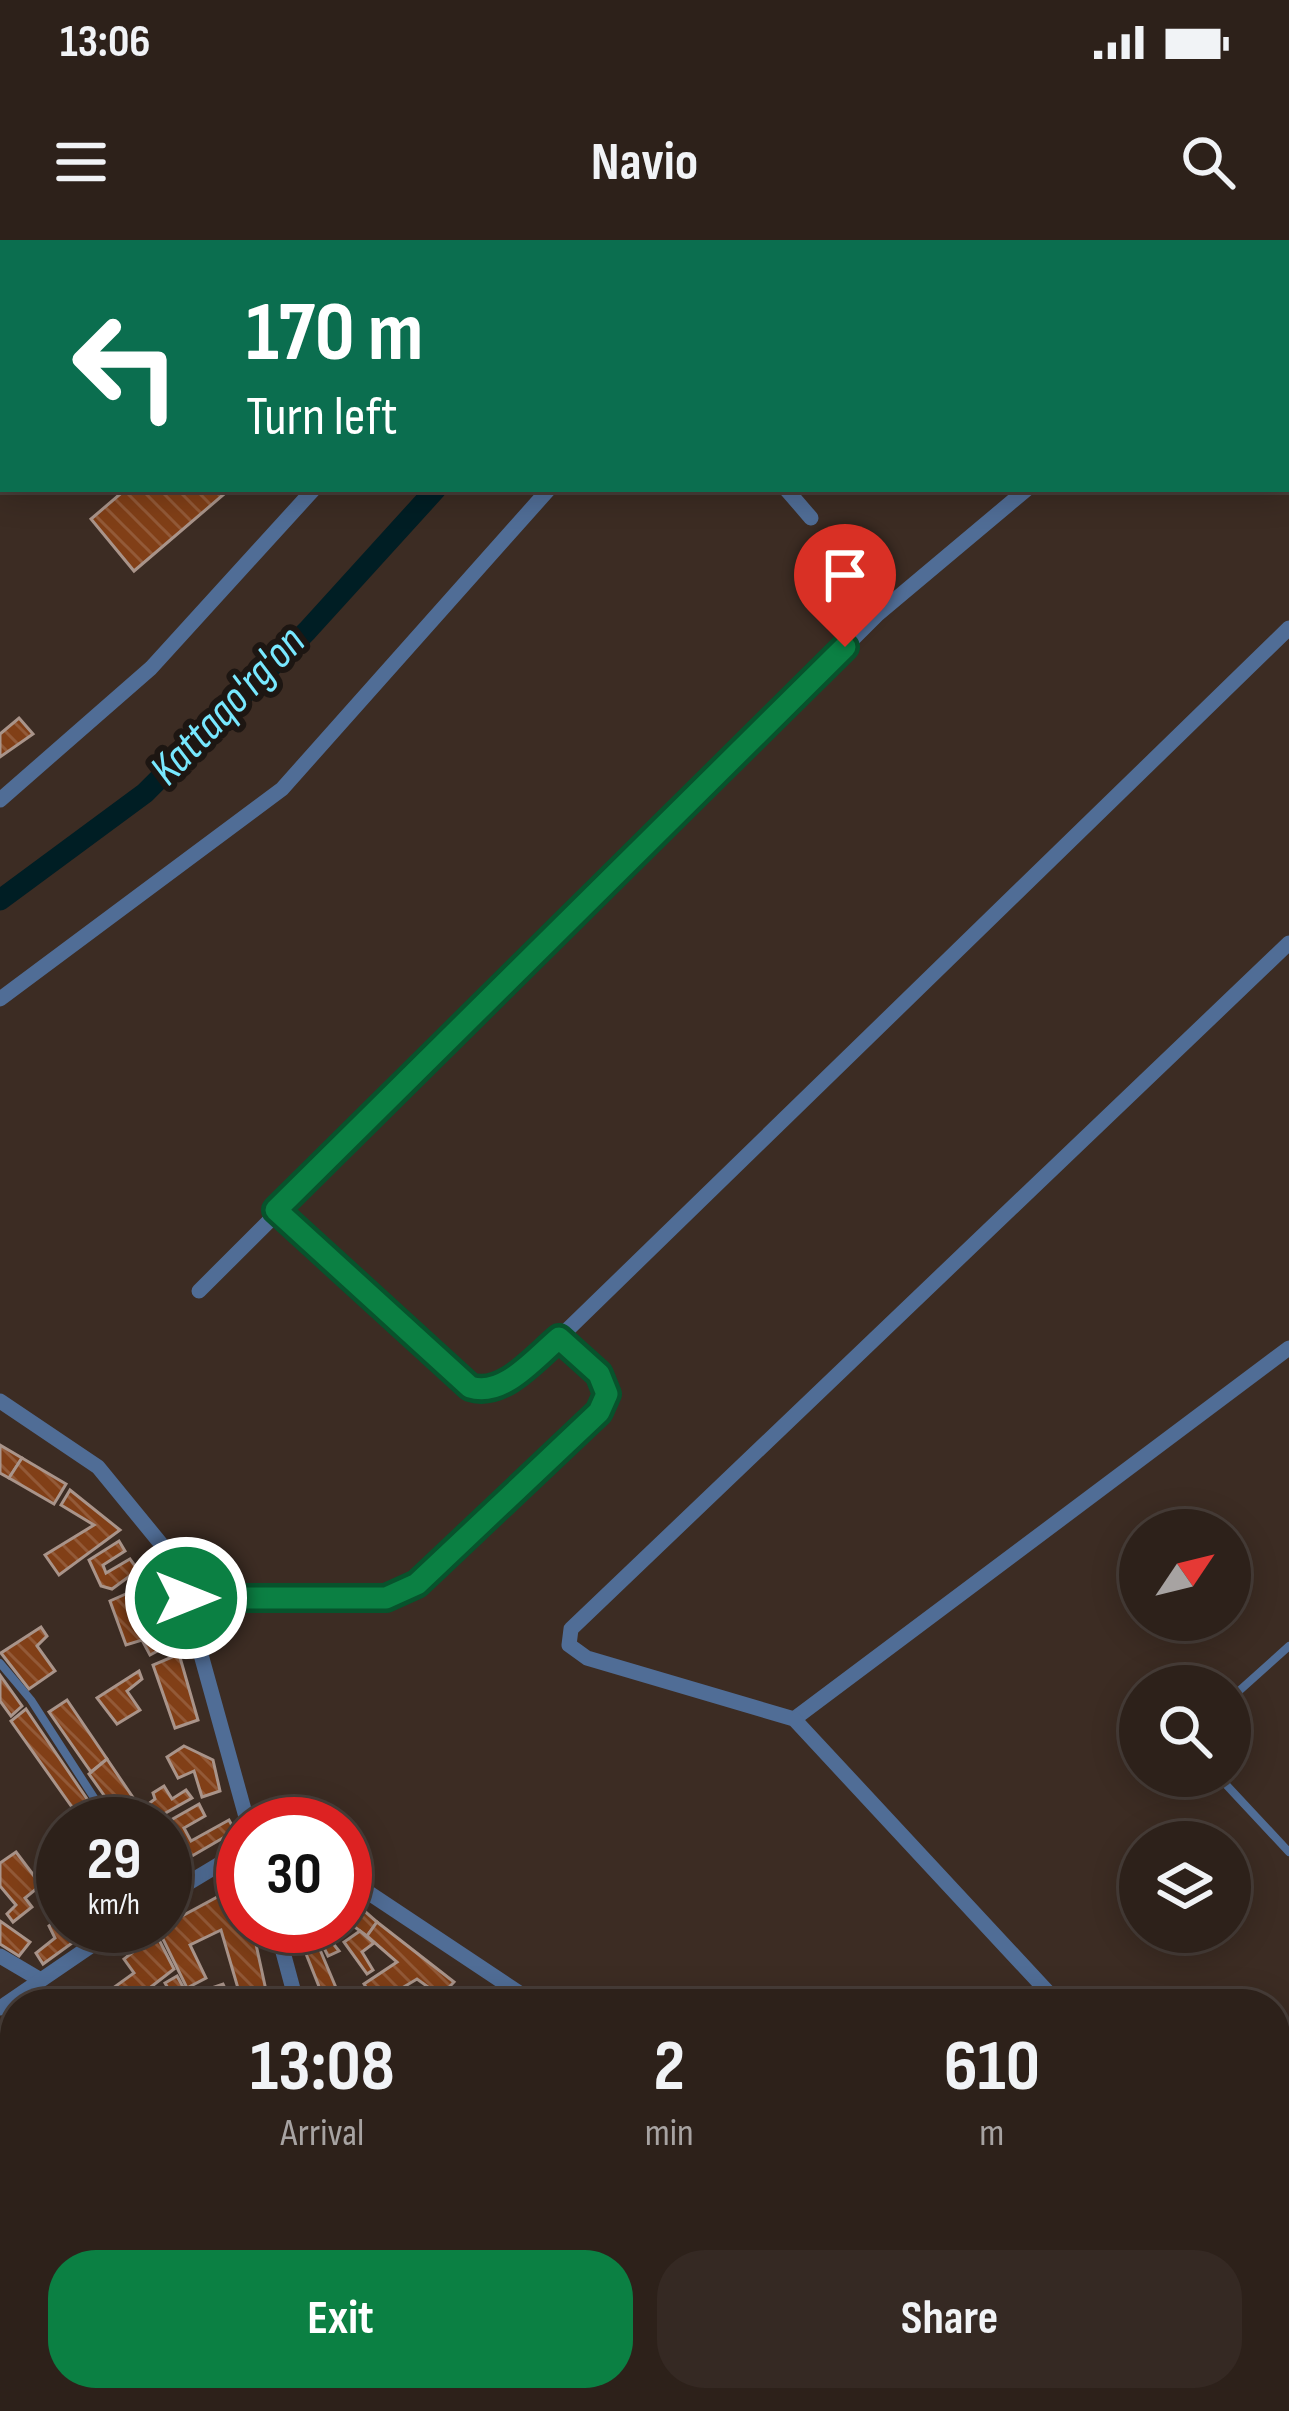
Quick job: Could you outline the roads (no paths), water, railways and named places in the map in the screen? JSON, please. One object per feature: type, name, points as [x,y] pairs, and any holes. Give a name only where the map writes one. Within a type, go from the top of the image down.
[{"type":"street","points":[[0,800],[151,668],[311,492]]},
{"type":"street","points":[[0,999],[282,789],[546,492]]},
{"type":"street","points":[[789,492],[811,518]]},
{"type":"street","points":[[199,1291],[878,614],[1023,492]]},
{"type":"street","points":[[276,1210],[470,1387],[484,1391],[500,1386],[559,1338],[1289,628]]},
{"type":"street","points":[[1045,1989],[794,1719],[587,1658],[569,1645],[571,1629],[1289,943]]},
{"type":"street","points":[[186,1598],[386,1598],[417,1584],[599,1412],[607,1394],[599,1374],[559,1338]]},
{"type":"street","points":[[794,1719],[1289,1348]]},
{"type":"street","points":[[0,1401],[98,1466],[175,1561],[241,1797]]},
{"type":"street","points":[[372,1895],[513,1989]]},
{"type":"street","points":[[26,1989],[79,1953]]},
{"type":"street","points":[[283,1953],[293,1989]]},
{"type":"street","points":[[0,1956],[39,1979]]},
{"type":"lane","points":[[1251,1680],[1289,1646]]},
{"type":"lane","points":[[0,1664],[32,1700],[94,1797]]},
{"type":"lane","points":[[1238,1797],[1289,1852]]},
{"type":"waterway","name":"Kattaqo'rg'on","points":[[0,900],[145,793],[307,631],[433,492]]}]
